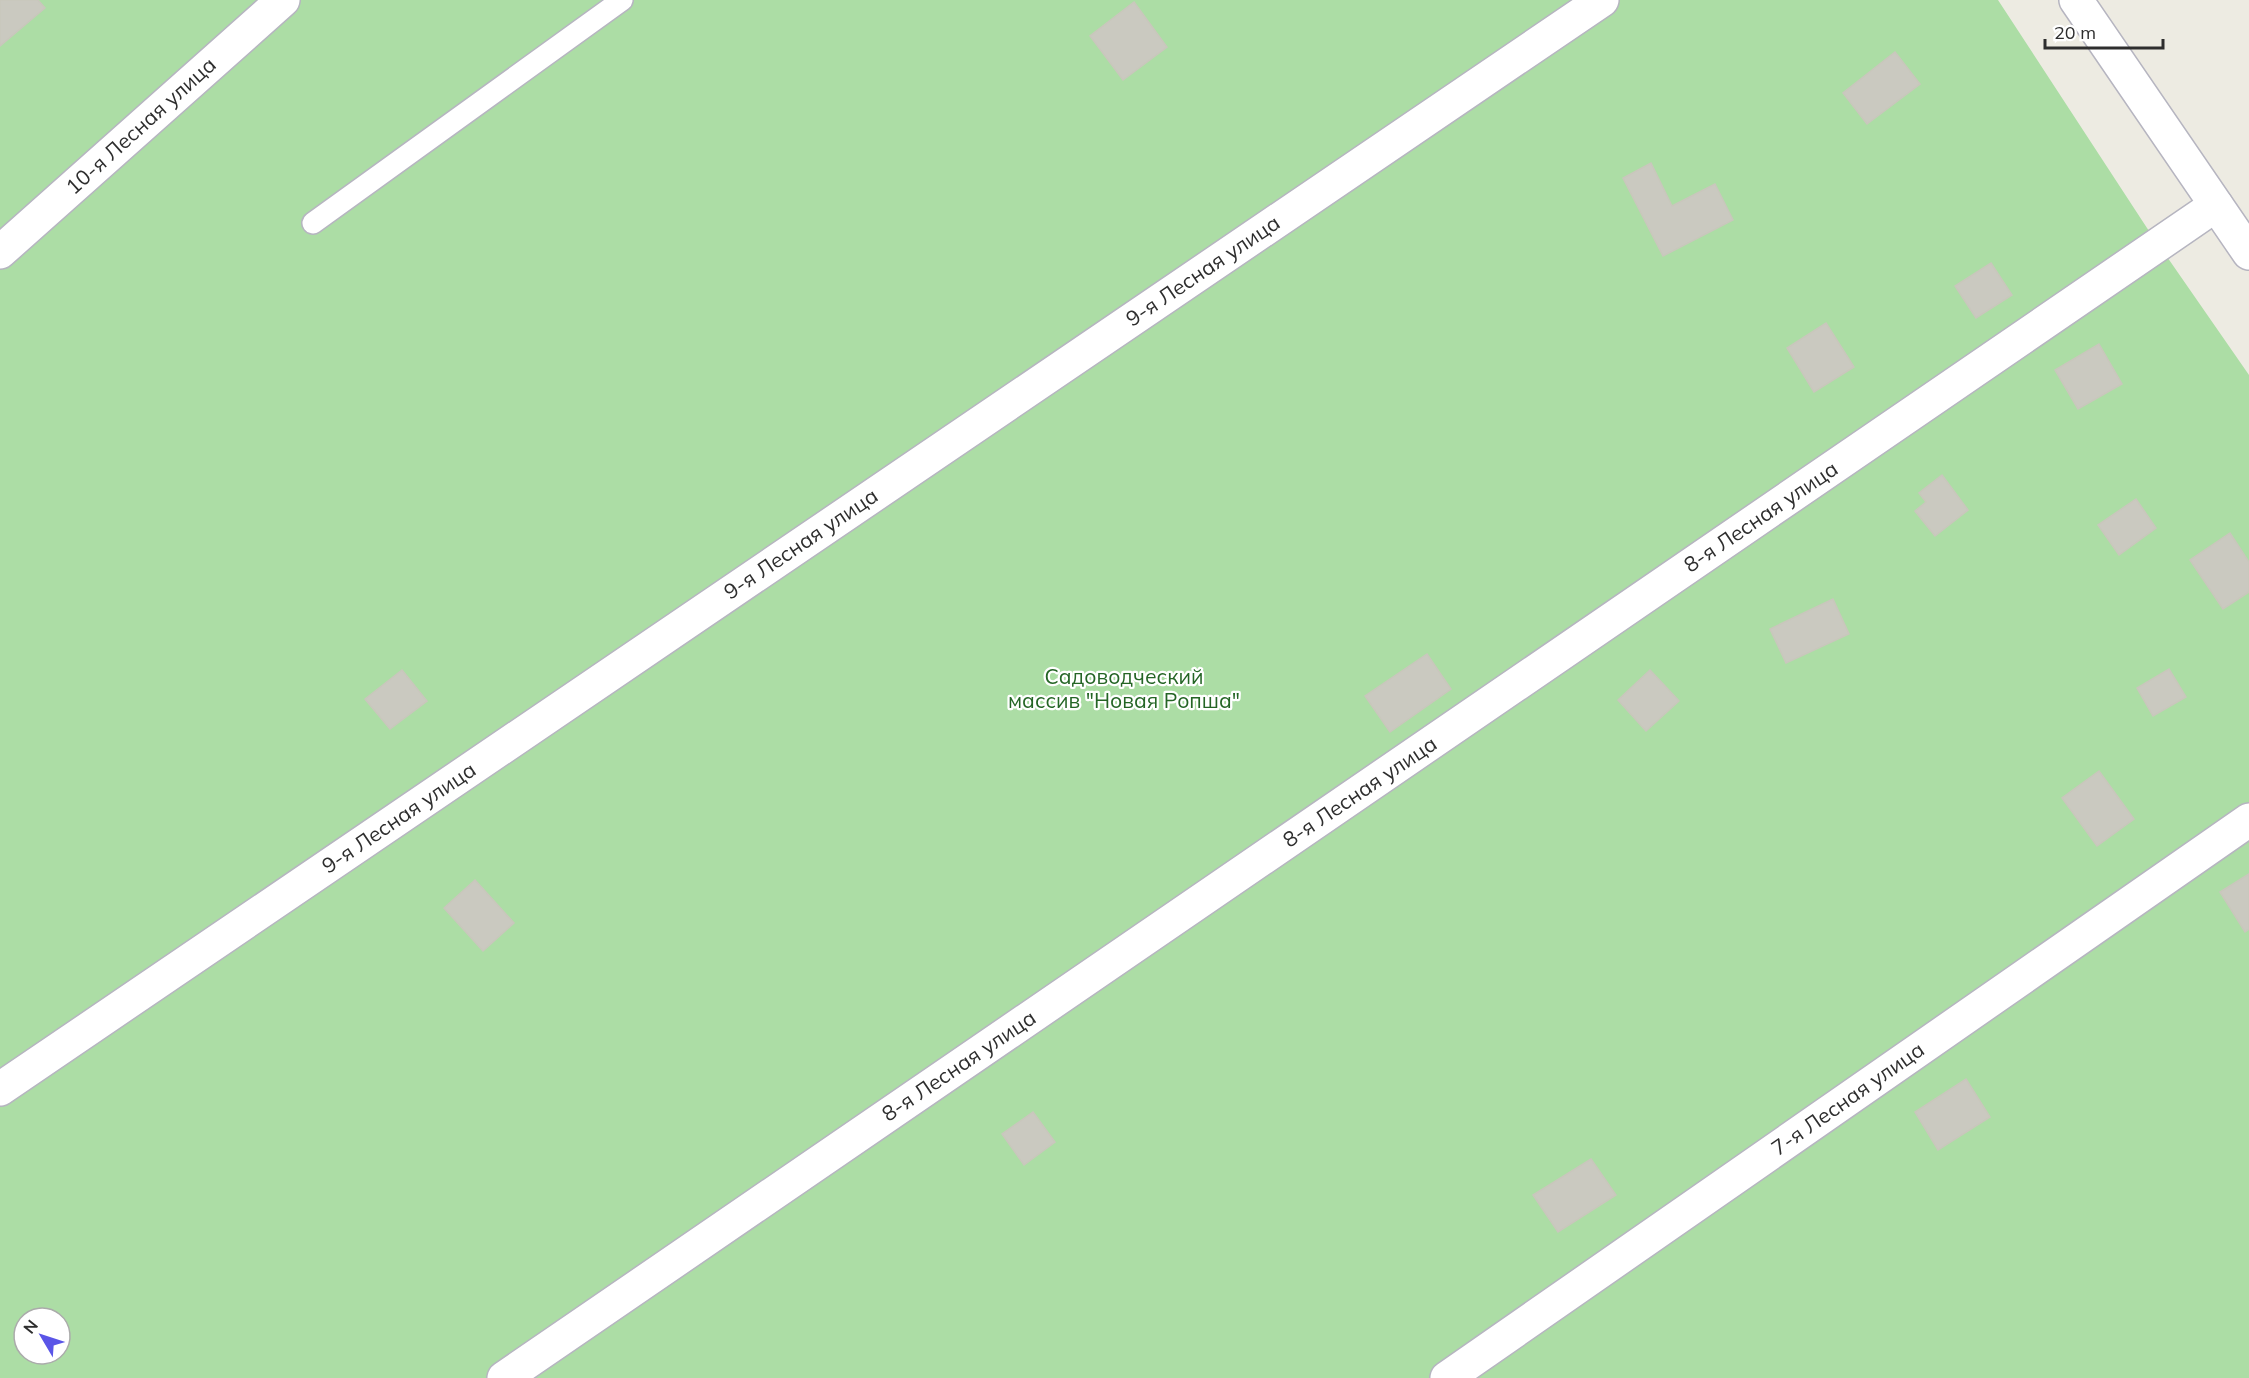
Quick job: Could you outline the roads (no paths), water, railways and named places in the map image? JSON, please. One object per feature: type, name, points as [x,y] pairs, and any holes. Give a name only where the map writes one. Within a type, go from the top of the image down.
[{"type":"street","name":"10-я Лесная улица","points":[[0,252],[283,0]]},
{"type":"street","name":"9-я Лесная улица","points":[[0,1089],[1602,0]]},
{"type":"street","points":[[2076,0],[2249,253]]},
{"type":"street","name":"8-я Лесная улица","points":[[504,1378],[2216,206]]},
{"type":"street","name":"7-я Лесная улица","points":[[1447,1378],[2249,820]]},
{"type":"lane","points":[[313,223],[622,0]]},
{"type":"park label","name":"Садоводческий массив \"Новая Ропша\"","points":[[1124,689]]}]
